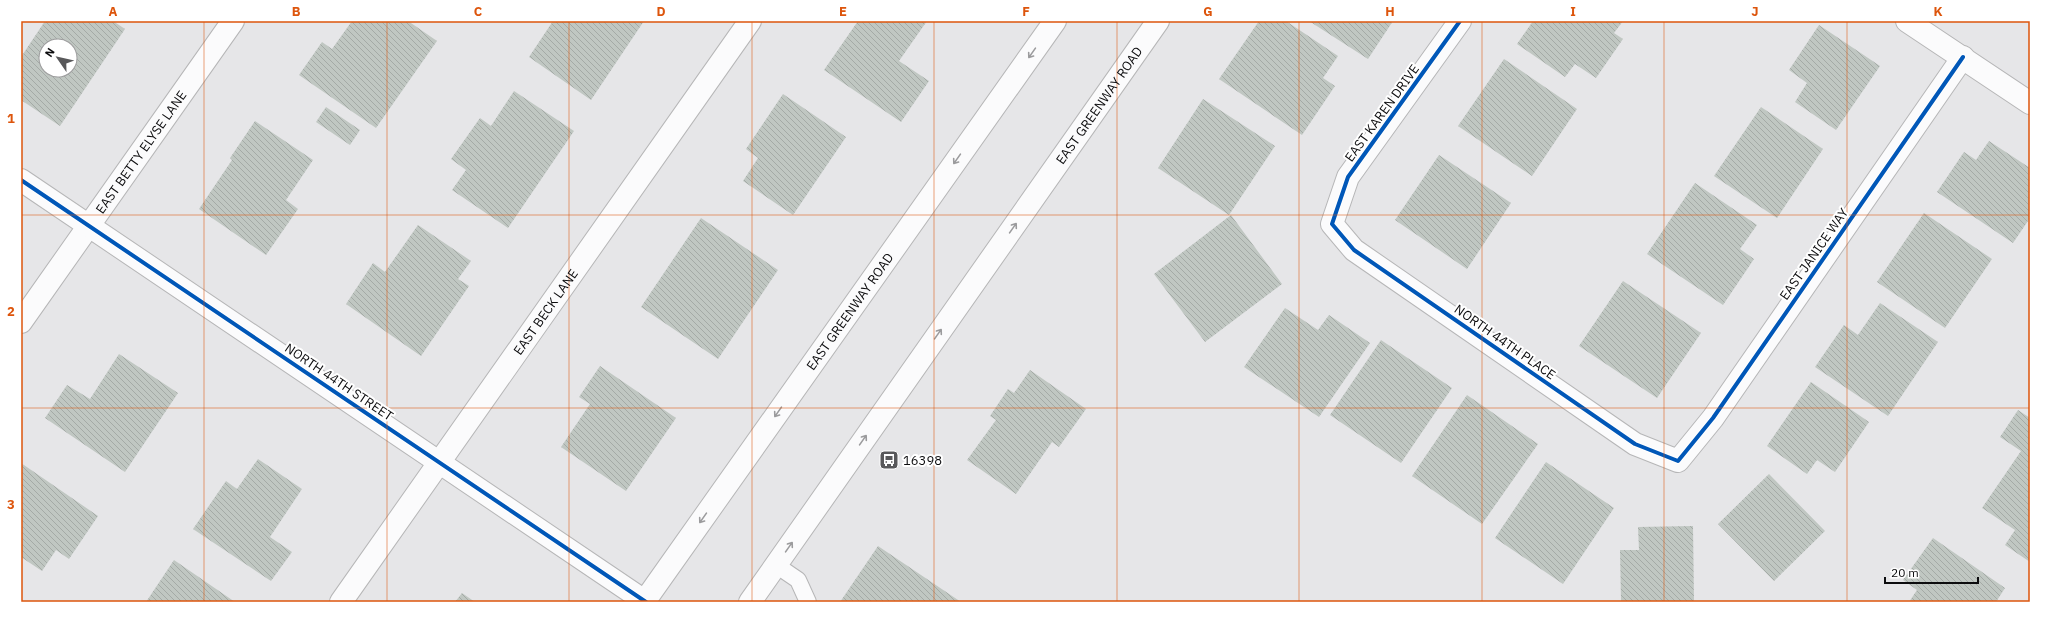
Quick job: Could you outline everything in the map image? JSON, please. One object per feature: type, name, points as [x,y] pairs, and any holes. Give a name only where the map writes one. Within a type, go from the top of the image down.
[{"type":"street","name":"EAST BETTY ELYSE LANE","points":[[21,322],[233,21]]},
{"type":"street","name":"EAST BECK LANE","points":[[341,602],[750,21]]},
{"type":"street","name":"EAST GREENWAY ROAD","points":[[645,602],[1055,21]]},
{"type":"street","name":"EAST GREENWAY ROAD","points":[[750,602],[1158,21]]},
{"type":"street","name":"EAST KAREN DRIVE","points":[[1332,224],[1348,177],[1460,21]]},
{"type":"street","points":[[1907,21],[2030,103]]},
{"type":"street","name":"EAST JANICE WAY","points":[[1678,461],[1713,418],[1963,57]]},
{"type":"street","name":"NORTH 44TH STREET","points":[[21,180],[645,602]]},
{"type":"street","name":"NORTH 44TH PLACE","points":[[1332,224],[1354,250],[1635,444],[1678,461]]},
{"type":"lane","points":[[776,565],[798,580],[808,602]]},
{"type":"building","points":[[45,21],[113,21],[125,29],[60,126],[21,100],[21,57]]},
{"type":"building","points":[[352,21],[408,21],[437,41],[376,128],[299,75],[322,42],[332,49]]},
{"type":"building","points":[[553,21],[644,21],[591,100],[529,57]]},
{"type":"building","points":[[858,21],[927,21],[899,61],[929,81],[901,122],[824,70]]},
{"type":"building","points":[[1259,21],[1286,21],[1338,56],[1323,78],[1335,86],[1302,135],[1219,79]]},
{"type":"building","points":[[1309,21],[1393,21],[1368,59]]},
{"type":"building","points":[[1533,21],[1623,21],[1614,33],[1623,39],[1596,78],[1575,64],[1565,77],[1517,44]]},
{"type":"building","points":[[1819,25],[1880,66],[1836,130],[1795,102],[1807,83],[1789,70]]},
{"type":"building","points":[[1504,59],[1577,109],[1532,176],[1458,126]]},
{"type":"building","points":[[514,91],[574,131],[508,228],[452,190],[466,170],[451,159],[480,118],[491,126]]},
{"type":"building","points":[[783,94],[846,137],[793,215],[743,181],[758,158],[746,149]]},
{"type":"building","points":[[1203,99],[1275,146],[1229,215],[1158,168]]},
{"type":"building","points":[[326,107],[360,130],[350,145],[316,122]]},
{"type":"building","points":[[1761,107],[1823,149],[1777,218],[1714,176]]},
{"type":"building","points":[[255,121],[313,160],[286,200],[298,209],[266,255],[199,209],[232,160],[230,158]]},
{"type":"building","points":[[1989,141],[2030,168],[2030,218],[2013,243],[1937,192],[1964,152],[1976,160]]},
{"type":"building","points":[[1439,155],[1511,203],[1467,269],[1395,220]]},
{"type":"building","points":[[1695,183],[1757,225],[1740,249],[1754,259],[1723,305],[1647,254]]},
{"type":"building","points":[[1924,213],[1992,259],[1945,328],[1877,282]]},
{"type":"building","points":[[1231,215],[1282,284],[1205,342],[1154,274]]},
{"type":"building","points":[[701,218],[778,270],[718,359],[641,307]]},
{"type":"building","points":[[418,225],[471,261],[458,279],[469,286],[421,356],[346,304],[373,263],[385,272]]},
{"type":"building","points":[[1623,281],[1701,333],[1657,398],[1579,346]]},
{"type":"building","points":[[1880,303],[1938,342],[1888,416],[1815,367],[1844,325],[1858,335]]},
{"type":"building","points":[[1285,308],[1318,330],[1329,315],[1370,343],[1319,417],[1244,367]]},
{"type":"building","points":[[1381,340],[1452,388],[1401,463],[1330,415]]},
{"type":"building","points":[[119,354],[178,393],[125,472],[45,418],[67,385],[90,399]]},
{"type":"building","points":[[600,366],[676,418],[626,491],[561,447],[590,404],[579,397]]},
{"type":"building","points":[[1030,370],[1086,409],[1059,447],[1052,442],[1016,494],[967,460],[996,420],[990,416],[1008,389],[1014,393]]},
{"type":"building","points":[[1811,382],[1869,422],[1835,472],[1817,460],[1807,474],[1767,446]]},
{"type":"building","points":[[1467,395],[1538,444],[1482,524],[1412,476]]},
{"type":"building","points":[[2018,410],[2030,418],[2030,562],[2005,545],[2015,530],[1982,508],[2021,451],[2000,437]]},
{"type":"building","points":[[258,459],[302,489],[270,537],[292,552],[271,581],[193,529],[226,481],[237,489]]},
{"type":"building","points":[[1546,462],[1614,508],[1563,584],[1495,538]]},
{"type":"building","points":[[21,463],[98,516],[69,559],[56,550],[42,571],[21,557]]},
{"type":"building","points":[[1769,474],[1825,531],[1774,581],[1718,524]]},
{"type":"building","points":[[1693,526],[1694,602],[1621,602],[1620,550],[1639,550],[1638,527]]},
{"type":"building","points":[[1933,538],[2005,588],[1996,602],[1909,602],[1917,590],[1903,580]]},
{"type":"building","points":[[878,546],[961,602],[840,602]]},
{"type":"building","points":[[174,560],[235,602],[146,602]]},
{"type":"building","points":[[462,593],[475,602],[455,602]]},
{"type":"cycle path","points":[[1460,21],[1348,177],[1332,224],[1354,250],[1635,444],[1678,461],[1713,418],[1963,57]]},
{"type":"cycle path","points":[[21,180],[646,602]]},
{"type":"place","name":"16398","points":[[889,460]]}]
